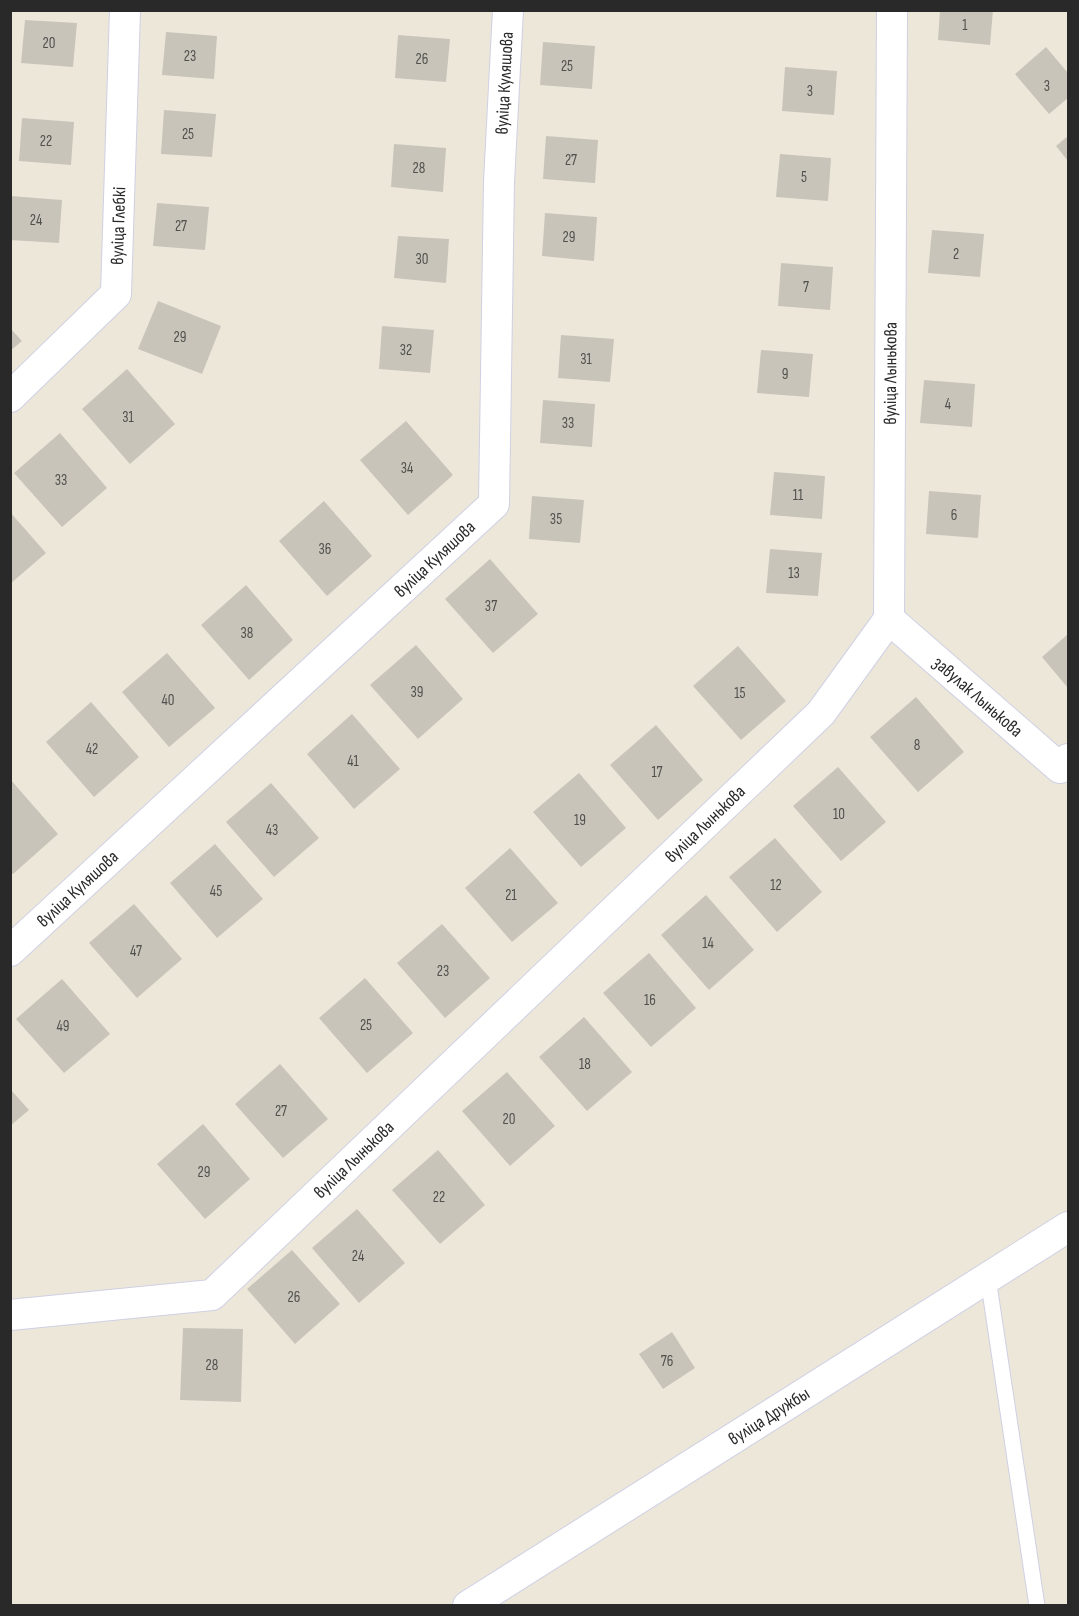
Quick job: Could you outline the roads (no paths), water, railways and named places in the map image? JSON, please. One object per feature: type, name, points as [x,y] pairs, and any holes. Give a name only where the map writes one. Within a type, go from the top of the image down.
[{"type":"street","name":"вуліца Глебкі","points":[[10,397],[117,294],[125,10]]},
{"type":"street","name":"вуліца Куляшова","points":[[10,951],[494,504],[499,182],[508,10]]},
{"type":"street","name":"вуліца Лынькова","points":[[10,1315],[212,1295],[821,713],[889,619],[892,10]]},
{"type":"street","name":"завулак Лынькова","points":[[889,619],[1060,768],[1068,759]]},
{"type":"street","name":"вуліца Дружбы","points":[[468,1605],[1068,1227]]},
{"type":"lane","points":[[988,1278],[1037,1605]]}]
